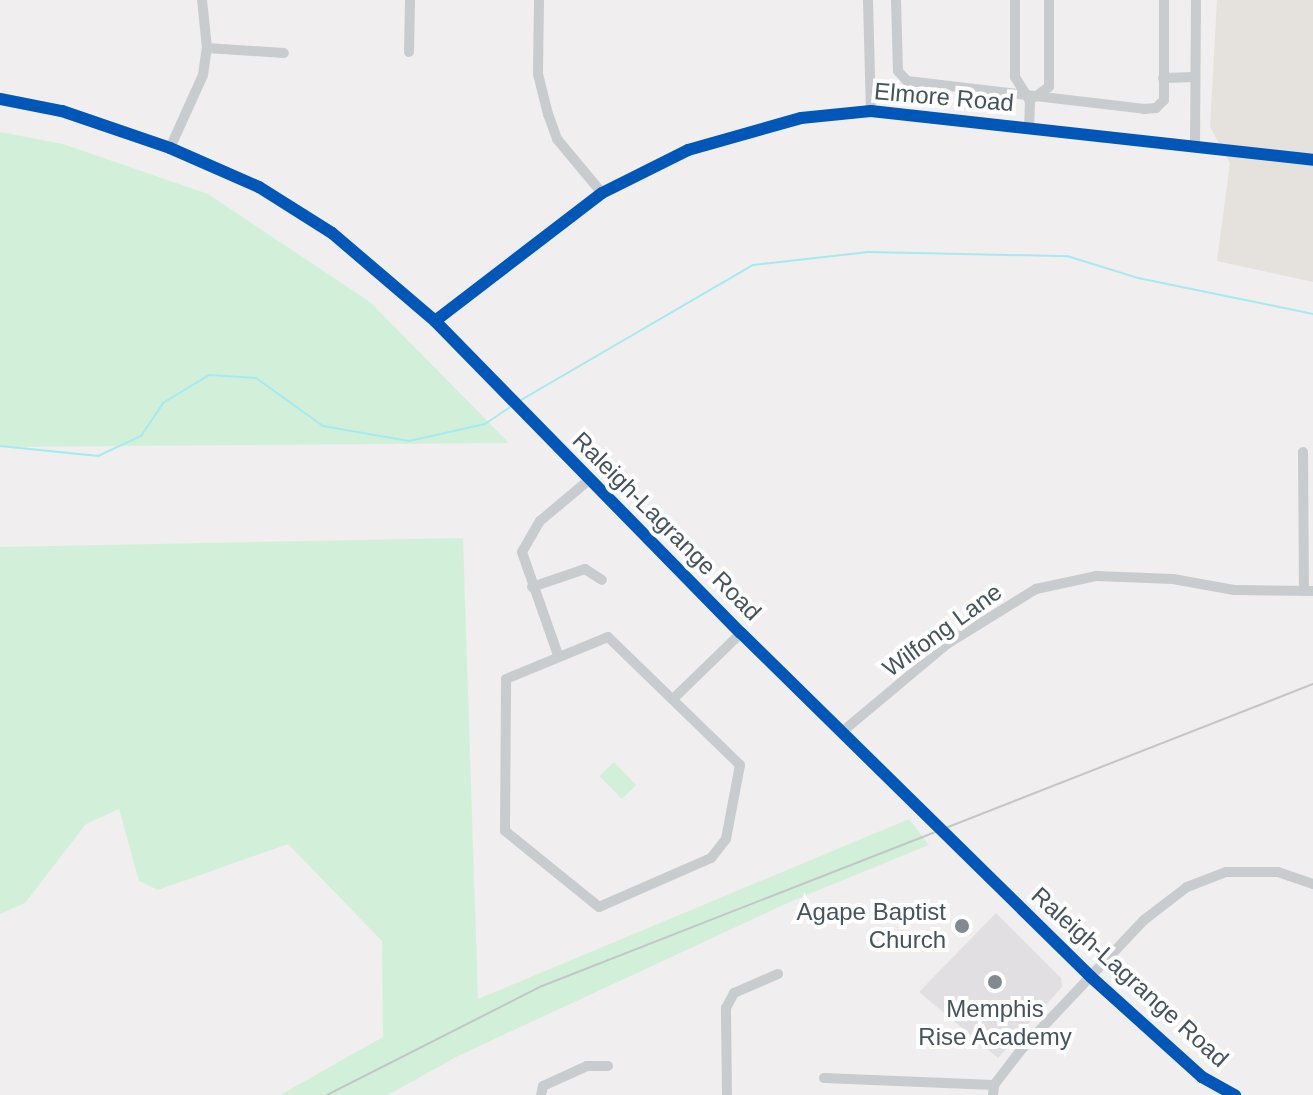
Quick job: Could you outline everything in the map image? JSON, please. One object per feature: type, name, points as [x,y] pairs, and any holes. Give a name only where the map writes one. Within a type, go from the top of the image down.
[{"type":"main road","name":"Raleigh-Lagrange Road","points":[[0,99],[62,111],[170,148],[259,187],[332,233],[435,321],[741,633],[1091,977],[1202,1077],[1235,1095]]},
{"type":"street","points":[[170,148],[193,104],[207,48],[202,0]]},
{"type":"street","points":[[409,52],[410,0]]},
{"type":"street","points":[[539,0],[538,74],[548,114],[557,139],[602,193]]},
{"type":"street","points":[[868,0],[871,111]]},
{"type":"street","points":[[896,0],[898,71],[907,81],[1156,108],[1164,100],[1164,0]]},
{"type":"street","points":[[1015,0],[1015,77],[1031,96],[1029,126]]},
{"type":"street","points":[[1031,96],[1049,87],[1049,0]]},
{"type":"street","points":[[1195,145],[1196,0]]},
{"type":"street","points":[[207,48],[284,53]]},
{"type":"street","points":[[1163,78],[1195,77]]},
{"type":"street","name":"Elmore Road","points":[[435,321],[602,193],[735,133],[801,118],[871,111],[1029,126],[1313,160]]},
{"type":"street","points":[[1303,452],[1308,591]]},
{"type":"street","points":[[558,655],[522,552],[527,540],[560,501],[589,480]]},
{"type":"street","points":[[532,587],[585,569],[602,580]]},
{"type":"street","name":"Wilfong Lane","points":[[843,731],[947,644],[1036,589],[1096,576],[1308,591]]},
{"type":"street","points":[[674,698],[741,633]]},
{"type":"street","points":[[608,637],[740,765],[726,839],[711,858],[599,907],[505,831],[506,679],[558,655],[608,637]]},
{"type":"street","points":[[824,1078],[993,1090],[1144,920],[1187,887],[1226,872],[1278,872],[1313,884]]},
{"type":"street","points":[[727,1095],[726,1008],[734,993],[778,974]]},
{"type":"street","points":[[541,1095],[543,1086],[587,1066],[608,1066]]},
{"type":"shaded area","points":[[1217,0],[1313,0],[1313,282],[1217,261],[1230,163],[1210,127]]},
{"type":"shaded area","name":"Memphis Rise Academy","points":[[996,913],[1061,978],[1062,987],[998,1058],[919,992]]},
{"type":"green space","points":[[0,132],[63,144],[208,194],[370,302],[509,443],[0,447]]},
{"type":"green space","points":[[463,538],[478,999],[909,819],[929,845],[792,901],[458,1056],[388,1095],[280,1095],[383,1037],[382,941],[288,844],[158,890],[139,881],[119,809],[86,824],[25,903],[0,914],[0,547]]},
{"type":"green space","points":[[614,762],[636,785],[622,799],[600,776]]},
{"type":"waterway","points":[[521,400],[753,265],[868,252],[1067,256],[1138,278],[1313,314]]},
{"type":"waterway","points":[[0,446],[98,456],[141,436],[163,403],[209,375],[256,378],[323,426],[409,441],[485,424],[512,406]]},
{"type":"railway","points":[[327,1095],[542,986],[1313,684]]},
{"type":"cycle path","points":[[0,99],[62,111],[170,148],[259,187],[332,233],[435,321],[741,633],[1091,977],[1202,1077],[1235,1095]]},
{"type":"cycle path","points":[[435,321],[602,193],[688,150],[801,118],[871,111],[1313,160]]},
{"type":"place","name":"Agape Baptist Church","points":[[962,926]]},
{"type":"place","name":"Memphis Rise Academy","points":[[995,982]]}]
